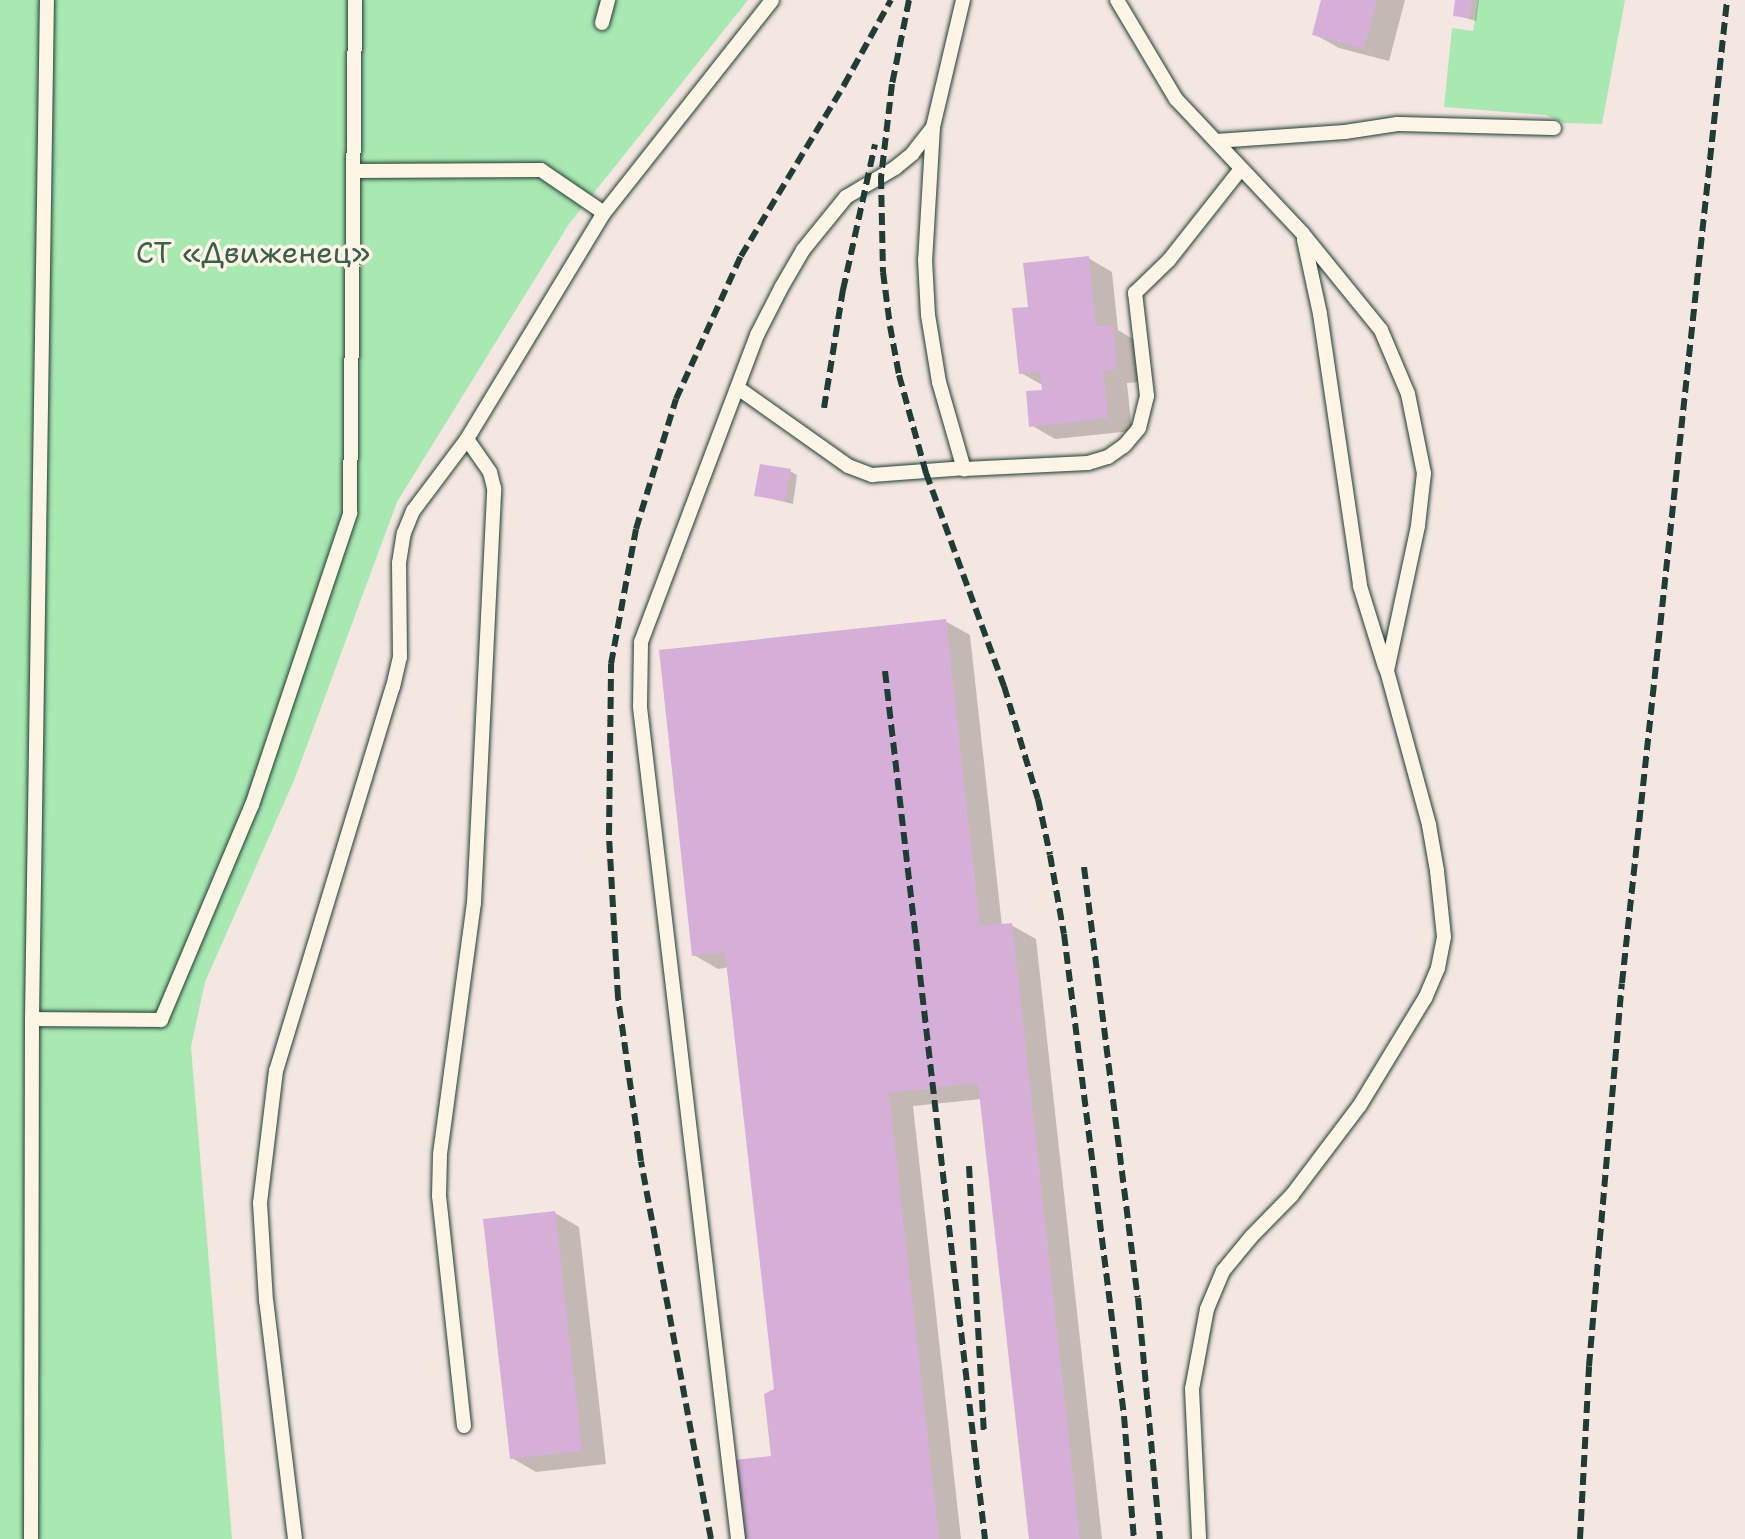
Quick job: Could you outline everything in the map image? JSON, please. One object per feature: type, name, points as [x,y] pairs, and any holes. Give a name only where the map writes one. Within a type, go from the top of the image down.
[{"type":"lane","points":[[31,1539],[32,1019],[47,0]]},
{"type":"lane","points":[[32,1019],[161,1020],[252,805],[350,513],[355,0]]},
{"type":"lane","points":[[602,23],[608,0]]},
{"type":"lane","points":[[295,1539],[266,1301],[260,1203],[276,1071],[400,657],[399,563],[404,533],[413,511],[467,439],[604,213],[772,0]]},
{"type":"lane","points":[[963,0],[933,127],[925,260],[928,315],[939,382],[966,468]]},
{"type":"lane","points":[[1117,0],[1166,86],[1240,170],[1303,234],[1381,330],[1408,394],[1424,473],[1418,526],[1387,671]]},
{"type":"lane","points":[[1216,141],[1345,132],[1397,124],[1554,128]]},
{"type":"lane","points":[[738,1539],[640,707],[641,642],[757,335],[781,288],[824,222],[846,197],[912,154],[933,127]]},
{"type":"lane","points":[[354,171],[541,170],[604,213]]},
{"type":"lane","points":[[738,388],[848,466],[872,475],[1088,463],[1108,457],[1124,446],[1139,428],[1147,396],[1135,293],[1169,260],[1240,170]]},
{"type":"lane","points":[[1199,1539],[1192,1389],[1207,1309],[1223,1271],[1292,1195],[1360,1105],[1418,1011],[1438,968],[1444,937],[1429,825],[1360,586],[1346,508],[1320,314],[1303,234]]},
{"type":"lane","points":[[464,1426],[439,1196],[440,1154],[474,903],[494,488],[480,454],[467,439]]},
{"type":"green space","name":"СТ «Движенец»","points":[[0,0],[748,0],[569,224],[397,502],[295,778],[205,982],[191,1047],[232,1539],[0,1539]]},
{"type":"green space","points":[[1478,0],[1625,0],[1602,124],[1564,123],[1546,115],[1444,107],[1452,28],[1473,31]]},
{"type":"building","points":[[1321,0],[1377,0],[1364,49],[1312,35]]},
{"type":"building","points":[[1455,0],[1472,0],[1469,18],[1453,16]]},
{"type":"building","points":[[1089,256],[1096,326],[1113,325],[1117,369],[1103,370],[1108,418],[1029,427],[1026,391],[1042,390],[1040,372],[1019,374],[1012,308],[1028,307],[1023,263]]},
{"type":"building","points":[[760,464],[791,469],[785,501],[754,496]]},
{"type":"building","points":[[946,619],[980,926],[1012,923],[1080,1539],[1029,1539],[978,1083],[889,1093],[939,1539],[743,1539],[734,1460],[771,1456],[764,1394],[774,1389],[725,952],[692,956],[659,650]]},
{"type":"building","points":[[555,1211],[582,1451],[510,1459],[483,1219]]},
{"type":"railway","points":[[711,1539],[641,1161],[618,997],[609,835],[611,664],[636,529],[676,399],[741,256],[844,85],[891,0]]},
{"type":"railway","points":[[909,0],[892,84],[881,177],[883,272],[890,326],[899,375],[926,473],[1004,686],[1038,799],[1050,855],[1064,934],[1124,1416],[1134,1539]]},
{"type":"railway","points":[[1580,1539],[1589,1366],[1622,983],[1727,0]]},
{"type":"railway","points":[[824,408],[843,290],[875,144]]},
{"type":"railway","points":[[885,671],[985,1539]]},
{"type":"railway","points":[[1084,867],[1138,1298],[1160,1539]]},
{"type":"railway","points":[[969,1166],[984,1435]]}]
